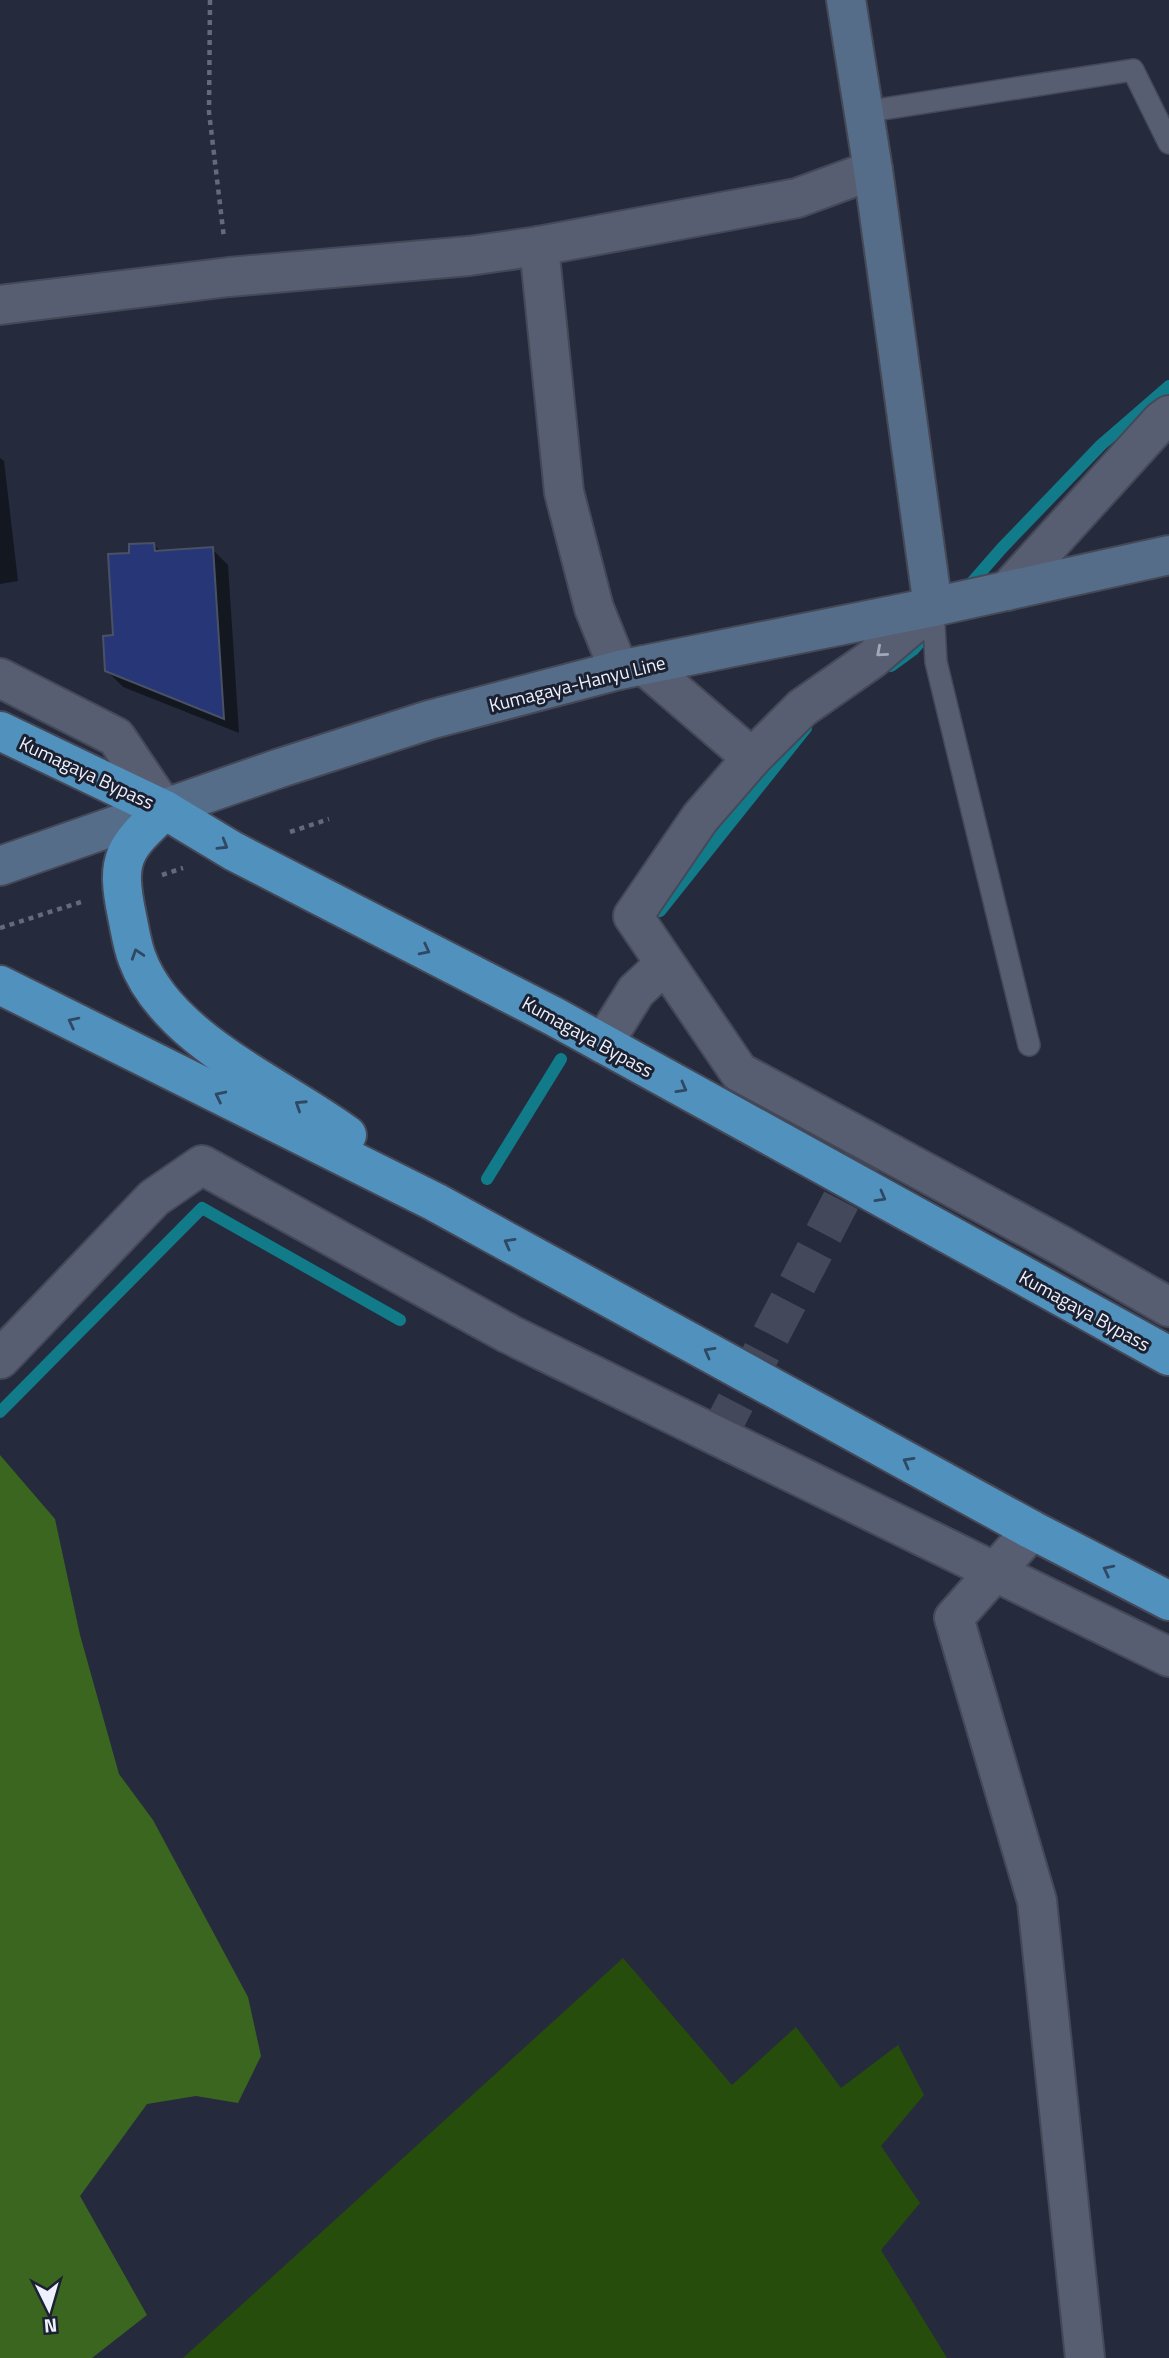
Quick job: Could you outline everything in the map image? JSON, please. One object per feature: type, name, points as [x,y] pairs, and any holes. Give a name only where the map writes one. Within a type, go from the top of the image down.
[{"type":"highway","name":"Kumagaya Bypass","points":[[0,731],[165,810],[233,851],[555,1017],[1169,1356]]},
{"type":"highway","points":[[165,810],[131,842],[121,871],[121,889],[137,959],[155,991],[200,1040],[335,1127],[435,1202]]},
{"type":"highway","points":[[0,985],[435,1202],[1032,1530],[1169,1601]]},
{"type":"main road","points":[[846,0],[873,170],[933,607]]},
{"type":"main road","name":"Kumagaya-Hanyu Line","points":[[0,866],[277,769],[429,720],[632,667],[1007,592],[1169,555]]},
{"type":"street","points":[[0,305],[229,277],[469,256],[539,246],[797,198],[873,170]]},
{"type":"street","points":[[539,246],[564,492],[594,608],[632,667],[752,758]]},
{"type":"street","points":[[1007,592],[1169,415]]},
{"type":"street","points":[[933,607],[872,659],[802,708],[752,758],[700,818],[633,916],[740,1072],[1169,1307]]},
{"type":"street","points":[[0,678],[116,737],[165,810]]},
{"type":"street","points":[[603,1044],[636,991],[665,964]]},
{"type":"street","points":[[0,1359],[154,1198],[202,1165],[509,1334],[1169,1657]]},
{"type":"street","points":[[1032,1530],[954,1618],[1037,1901],[1085,2358]]},
{"type":"lane","points":[[864,112],[1133,70],[1169,143]]},
{"type":"lane","points":[[933,607],[936,662],[1029,1045]]},
{"type":"path","points":[[209,0],[209,112],[229,277]]},
{"type":"path","points":[[290,832],[329,819]]},
{"type":"path","points":[[158,877],[191,865]]},
{"type":"path","points":[[0,928],[86,901]]},
{"type":"green space","points":[[0,1455],[55,1519],[80,1635],[119,1774],[153,1820],[248,1997],[261,2056],[238,2103],[196,2096],[147,2104],[80,2196],[147,2315],[92,2358],[0,2358]]},
{"type":"green space","points":[[623,1958],[732,2085],[796,2027],[841,2088],[898,2045],[924,2095],[881,2146],[920,2203],[881,2250],[947,2358],[183,2358]]},
{"type":"building","points":[[154,543],[155,551],[213,547],[224,719],[105,671],[103,636],[113,635],[108,554],[129,553],[129,544]]},
{"type":"waterway","points":[[967,588],[1101,445],[1169,386]]},
{"type":"waterway","points":[[891,666],[913,650],[927,634]]},
{"type":"waterway","points":[[660,911],[806,728]]},
{"type":"waterway","points":[[487,1179],[561,1059]]},
{"type":"waterway","points":[[0,1412],[202,1208],[400,1320]]},
{"type":"tunnel","points":[[718,1436],[871,1143]]}]
